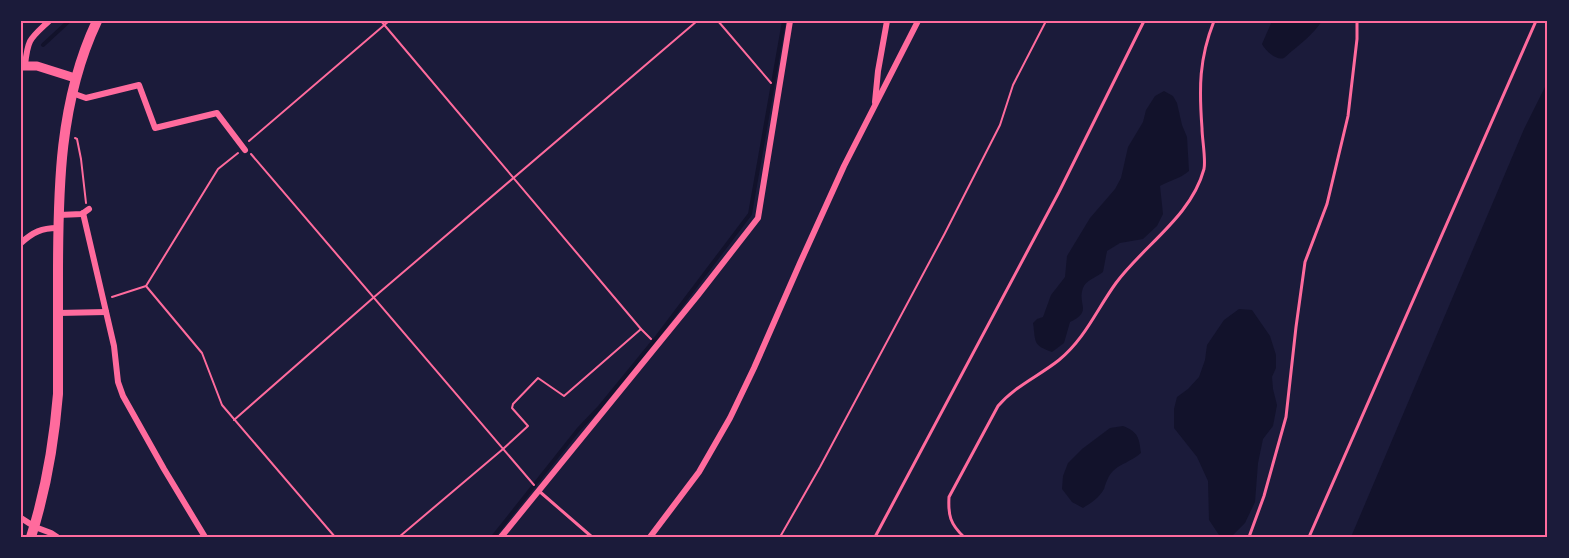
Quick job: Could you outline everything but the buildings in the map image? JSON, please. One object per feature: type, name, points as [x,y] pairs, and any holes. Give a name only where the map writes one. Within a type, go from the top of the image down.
[{"type":"main road","points":[[33,532],[50,463],[58,394],[57,228],[64,133],[75,78],[97,21]]},
{"type":"main road","points":[[23,66],[37,66],[75,78]]},
{"type":"street","points":[[23,66],[31,38],[49,21]]},
{"type":"street","points":[[501,537],[758,218],[790,21]]},
{"type":"street","points":[[875,106],[878,70],[888,21]]},
{"type":"street","points":[[650,537],[699,472],[730,418],[844,166],[918,21]]},
{"type":"street","points":[[72,93],[86,98],[139,85],[155,128],[217,113],[244,148]]},
{"type":"street","points":[[58,215],[86,211],[114,346],[118,382],[123,396],[205,537]]},
{"type":"street","points":[[21,243],[30,234],[44,228],[57,228]]},
{"type":"street","points":[[58,313],[106,312]]},
{"type":"street","points":[[21,518],[33,532],[51,533],[57,537]]},
{"type":"lane","points":[[875,537],[1059,192],[1144,21]]},
{"type":"lane","points":[[964,537],[948,514],[949,497],[998,406],[1006,396],[1059,360],[1071,349],[1087,329],[1116,283],[1188,203],[1197,186],[1204,167],[1200,85],[1202,58],[1214,21]]},
{"type":"lane","points":[[1249,537],[1264,496],[1286,417],[1305,262],[1327,204],[1348,116],[1357,21]]},
{"type":"lane","points":[[1309,537],[1536,21]]},
{"type":"lane","points":[[539,491],[592,537]]},
{"type":"path","points":[[381,21],[641,329],[657,345]]},
{"type":"path","points":[[104,300],[146,286],[219,169],[389,21]]},
{"type":"path","points":[[234,420],[373,297],[697,21]]},
{"type":"path","points":[[718,21],[779,93]]},
{"type":"path","points":[[780,537],[906,307],[960,203],[1000,125],[1013,84],[1046,21]]},
{"type":"path","points":[[64,133],[77,139],[86,211]]},
{"type":"path","points":[[244,148],[539,491]]},
{"type":"path","points":[[146,286],[202,353],[222,405],[335,537]]},
{"type":"path","points":[[399,537],[528,426],[512,408],[513,404],[538,378],[564,396],[641,329]]},
{"type":"shaded area","points":[[1272,21],[1322,21],[1304,41],[1281,59],[1271,54],[1262,44]]},
{"type":"shaded area","points":[[1548,81],[1548,537],[1351,537],[1524,129]]},
{"type":"shaded area","points":[[1164,91],[1173,96],[1177,103],[1187,137],[1189,171],[1160,186],[1163,214],[1157,226],[1143,239],[1120,243],[1107,251],[1103,272],[1084,285],[1083,311],[1070,322],[1064,343],[1052,352],[1046,350],[1036,342],[1033,323],[1043,317],[1051,295],[1065,277],[1067,256],[1090,218],[1115,189],[1121,178],[1128,147],[1143,122],[1146,110],[1155,96]]},
{"type":"shaded area","points":[[1239,309],[1252,310],[1270,336],[1276,355],[1276,368],[1272,377],[1277,405],[1273,426],[1263,439],[1258,463],[1255,502],[1245,523],[1232,536],[1219,535],[1209,520],[1208,481],[1197,457],[1174,428],[1174,409],[1177,397],[1199,377],[1207,345],[1224,320]]},
{"type":"shaded area","points":[[1123,426],[1132,430],[1137,436],[1141,453],[1113,471],[1102,492],[1092,502],[1083,508],[1072,502],[1062,489],[1063,476],[1068,463],[1110,428]]},
{"type":"waterway","points":[[43,45],[69,21]]},
{"type":"waterway","points":[[493,537],[578,430],[657,337],[750,214],[784,21]]}]
